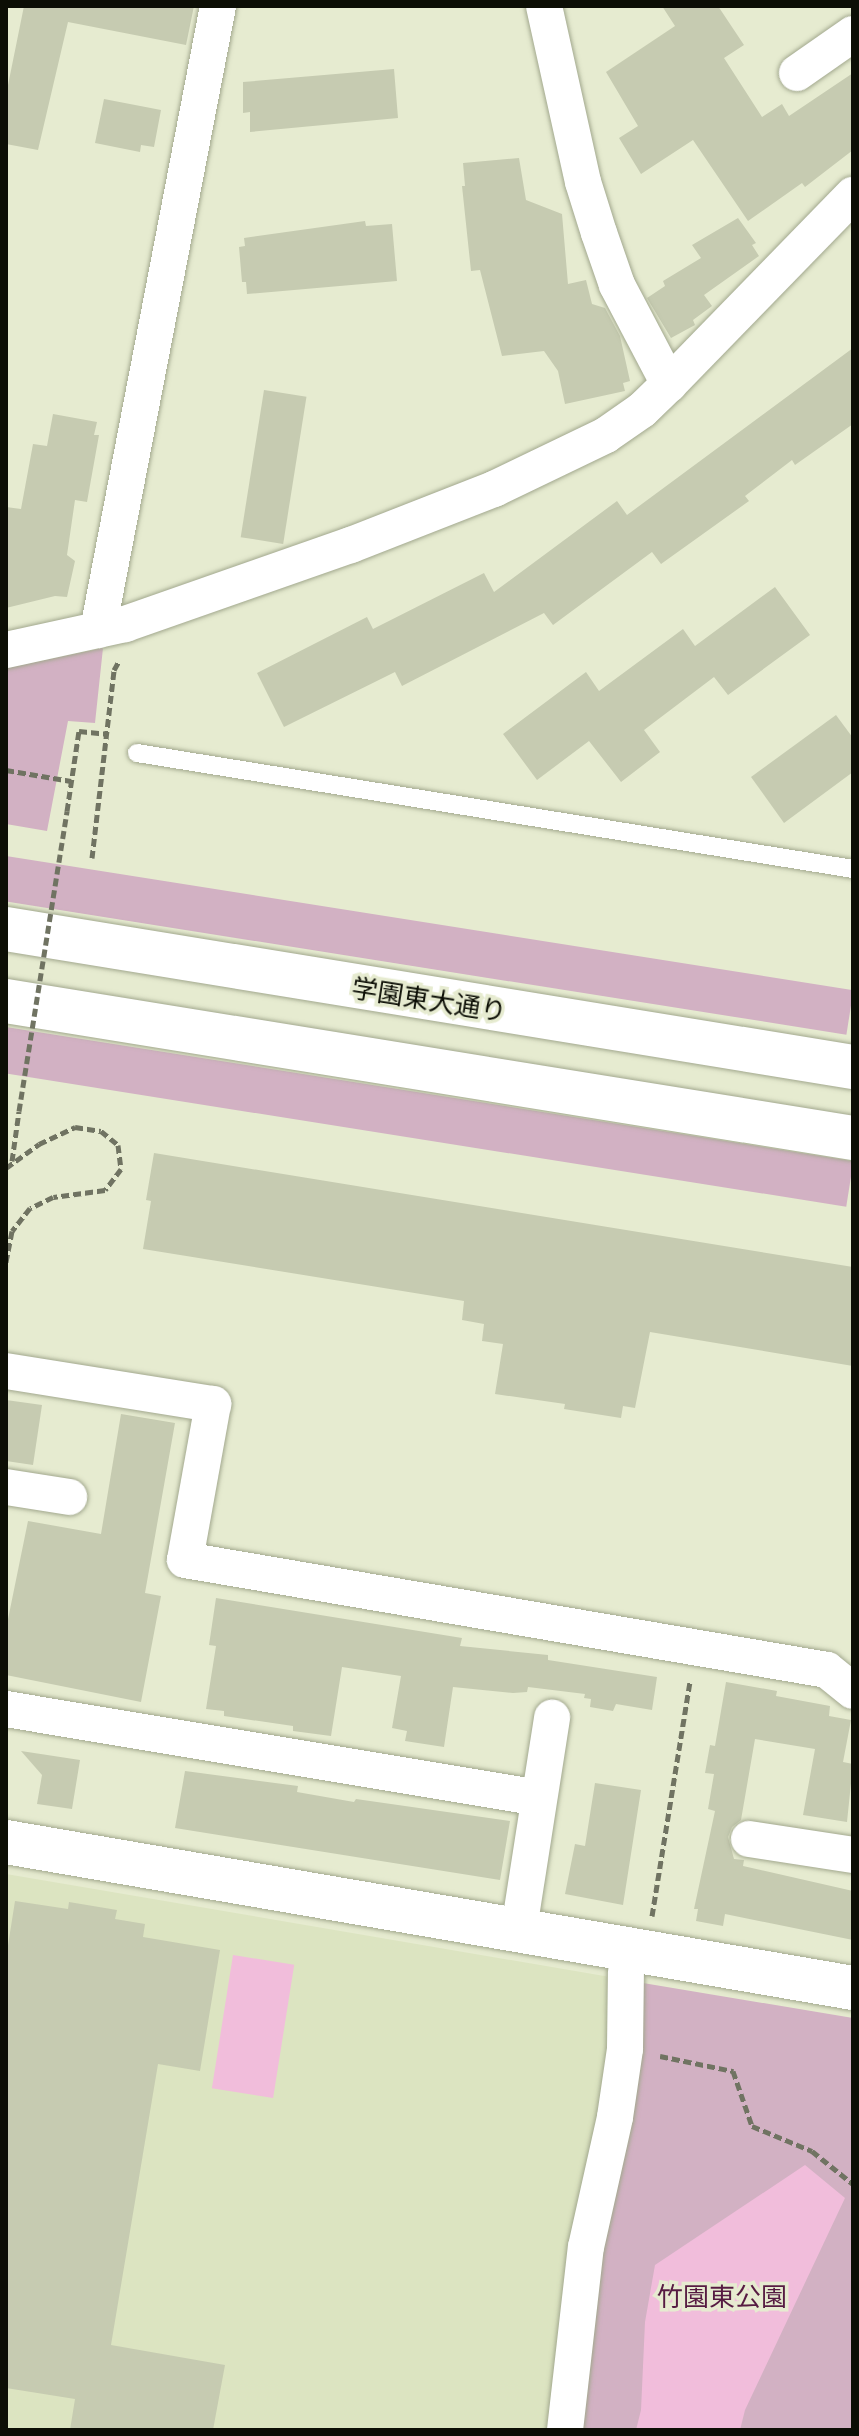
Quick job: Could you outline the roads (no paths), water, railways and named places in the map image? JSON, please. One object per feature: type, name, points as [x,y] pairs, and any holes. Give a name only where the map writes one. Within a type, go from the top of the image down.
[{"type":"main road","name":"学園東大通り","points":[[6,929],[853,1067]]},
{"type":"main road","points":[[6,1001],[853,1138]]},
{"type":"main road","points":[[6,1842],[853,1988]]},
{"type":"street","points":[[110,644],[218,6]]},
{"type":"street","points":[[544,6],[583,182],[599,233],[617,285],[669,384]]},
{"type":"street","points":[[797,73],[853,34]]},
{"type":"street","points":[[6,650],[110,644],[199,599],[494,489],[606,435],[642,410],[669,384],[853,195]]},
{"type":"street","points":[[6,1371],[213,1404],[185,1560],[827,1670],[853,1691]]},
{"type":"street","points":[[6,1487],[69,1497]]},
{"type":"street","points":[[6,1709],[539,1798]]},
{"type":"street","points":[[519,1929],[552,1718]]},
{"type":"street","points":[[749,1839],[853,1855]]},
{"type":"street","points":[[565,2430],[586,2247],[615,2117],[625,2049],[626,1972]]},
{"type":"lane","points":[[137,753],[853,869]]},
{"type":"park label","name":"竹園東公園","points":[[722,2297]]}]
